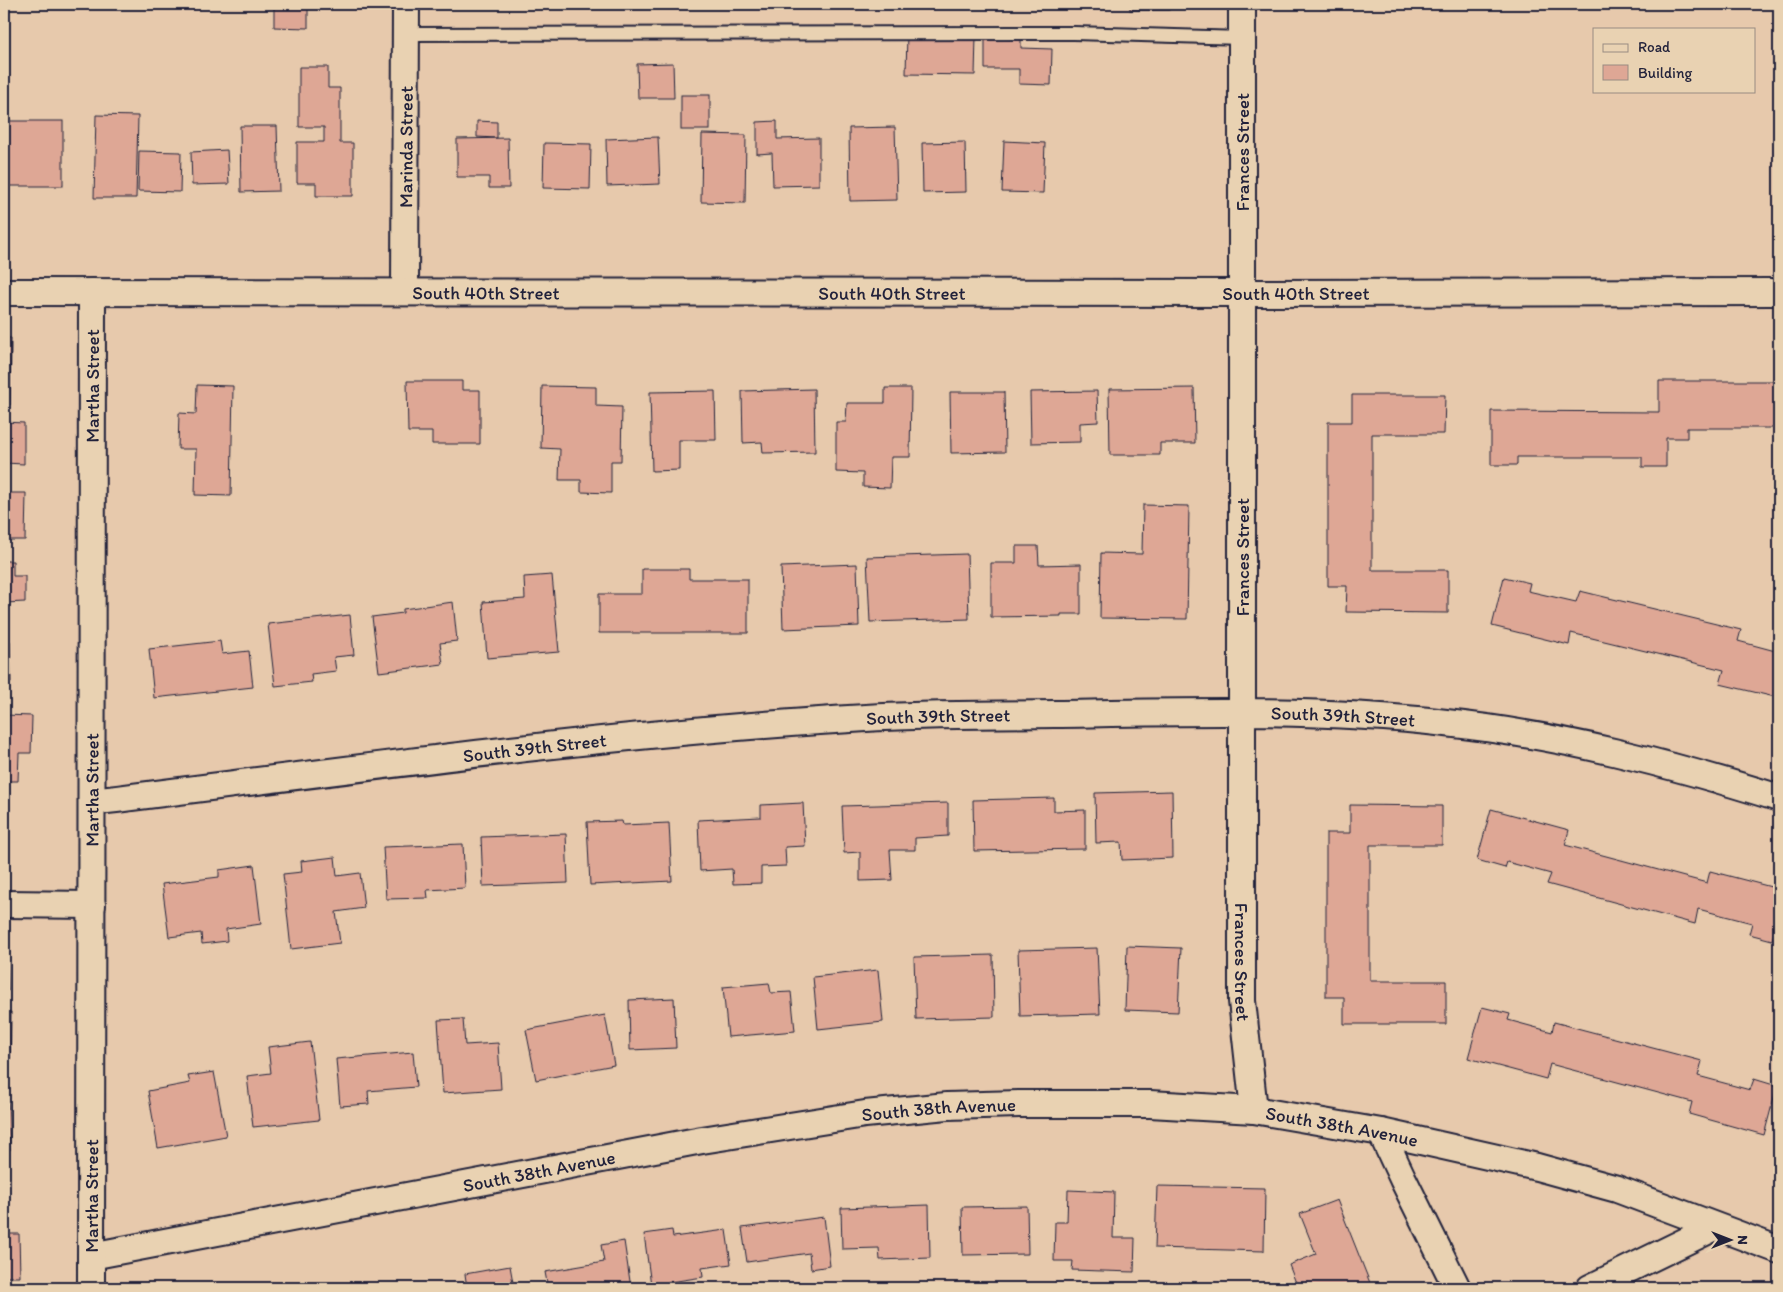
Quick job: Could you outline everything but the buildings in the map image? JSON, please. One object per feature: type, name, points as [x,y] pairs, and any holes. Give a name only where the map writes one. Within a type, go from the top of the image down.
[{"type":"street","name":"Marinda Street","points":[[405,291],[406,4]]},
{"type":"street","name":"Frances Street","points":[[1242,4],[1242,1001],[1254,1110]]},
{"type":"street","name":"South 40th Street","points":[[4,292],[1779,292]]},
{"type":"street","name":"Martha Street","points":[[91,1288],[92,292]]},
{"type":"street","name":"South 39th Street","points":[[92,802],[541,746],[724,728],[870,717],[1242,711],[1354,714],[1439,722],[1559,740],[1678,767],[1779,798]]},
{"type":"street","points":[[4,904],[92,904]]},
{"type":"street","name":"South 38th Avenue","points":[[91,1256],[702,1140],[865,1114],[947,1106],[1018,1104],[1150,1104],[1254,1110],[1382,1132],[1537,1167],[1617,1189],[1779,1250]]},
{"type":"street","points":[[1382,1132],[1457,1288]]},
{"type":"street","points":[[1590,1288],[1715,1227]]},
{"type":"lane","points":[[406,34],[1074,34],[1242,38]]}]
